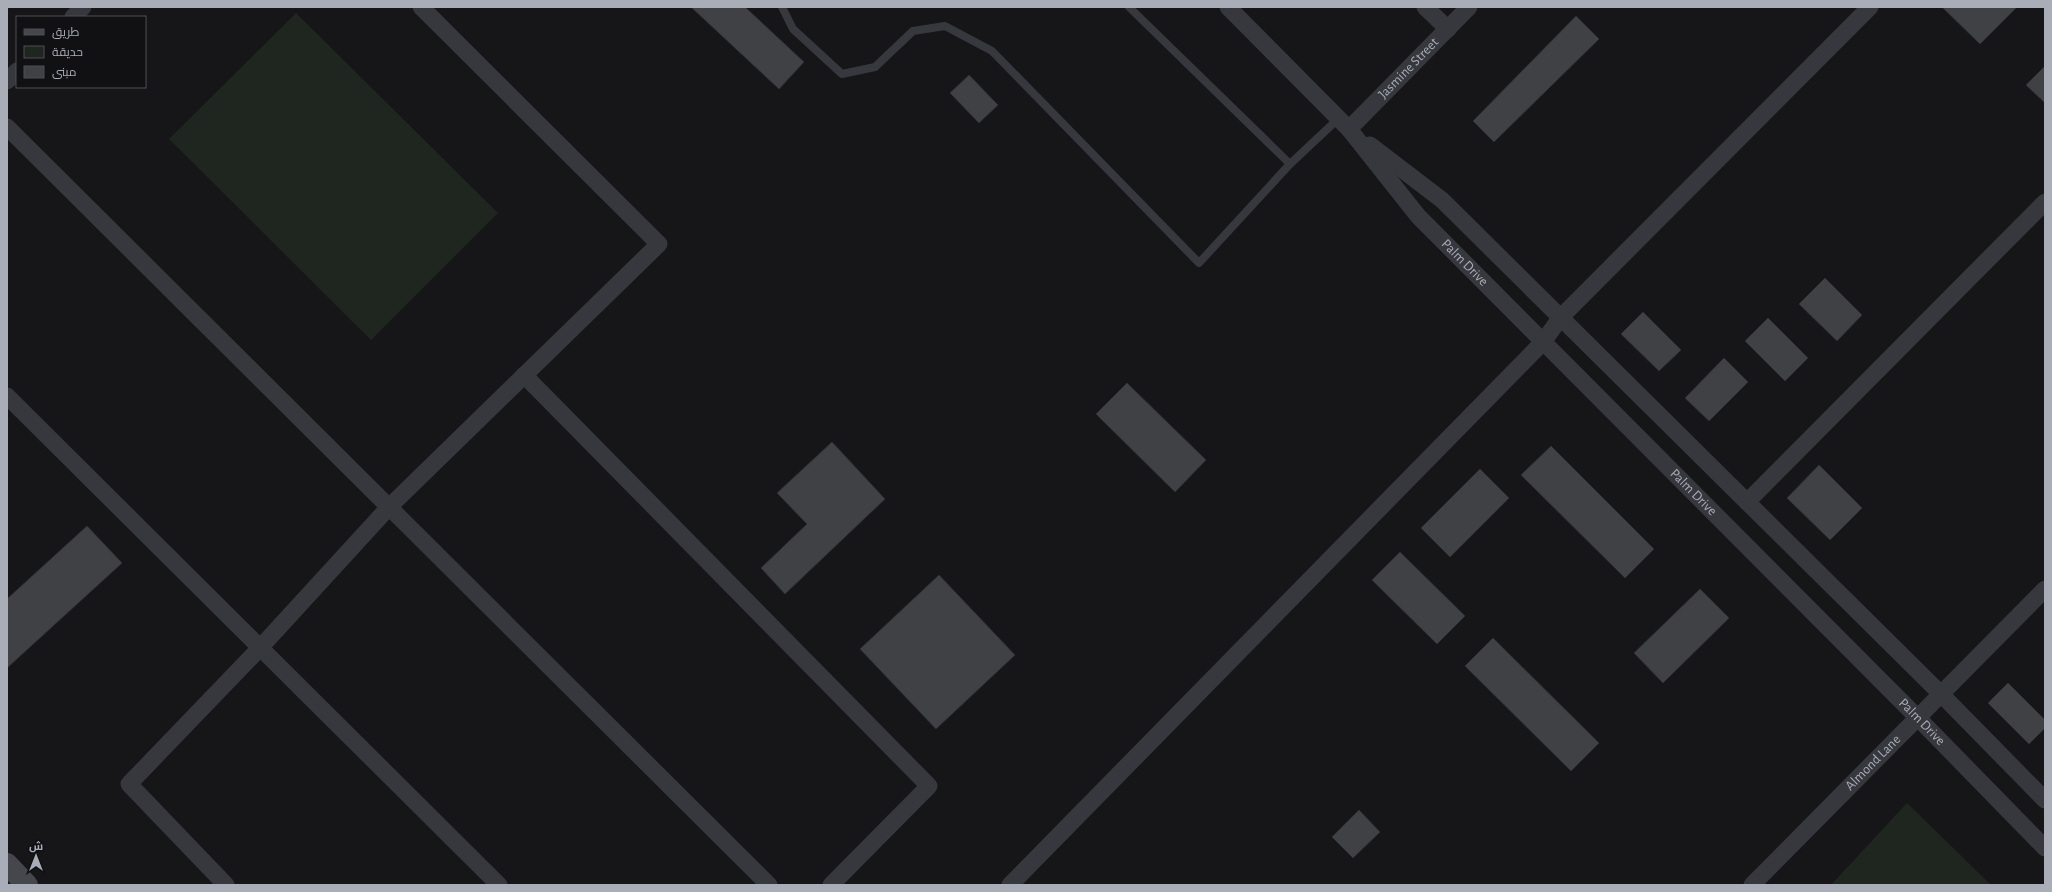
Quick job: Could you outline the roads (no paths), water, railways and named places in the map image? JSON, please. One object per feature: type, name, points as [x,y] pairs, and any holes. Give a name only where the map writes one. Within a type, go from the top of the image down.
[{"type":"main road","points":[[7,864],[27,885]]},
{"type":"street","points":[[74,16],[83,7]]},
{"type":"street","points":[[226,885],[129,784],[259,649],[389,507],[659,244],[420,7]]},
{"type":"street","name":"Palm Drive","points":[[1228,7],[1343,124],[1418,216],[1918,718],[2045,848]]},
{"type":"street","points":[[1425,7],[1448,29]]},
{"type":"street","name":"Jasmine Street","points":[[1343,124],[1448,29],[1469,7]]},
{"type":"street","points":[[1010,885],[1543,342],[1561,317],[1870,7]]},
{"type":"street","points":[[7,81],[16,73]]},
{"type":"street","name":"Palm Drive","points":[[1343,124],[1442,200],[2045,800]]},
{"type":"street","points":[[7,127],[769,885]]},
{"type":"street","points":[[1747,502],[2045,202]]},
{"type":"street","points":[[524,375],[929,786],[831,885]]},
{"type":"street","points":[[7,396],[259,649],[499,885]]},
{"type":"street","name":"Almond Lane","points":[[1752,885],[2045,589]]},
{"type":"lane","points":[[782,7],[793,30],[842,74],[875,67],[913,31],[945,26],[992,51],[1199,263],[1290,164],[1343,124]]},
{"type":"lane","points":[[1129,7],[1290,164]]}]
